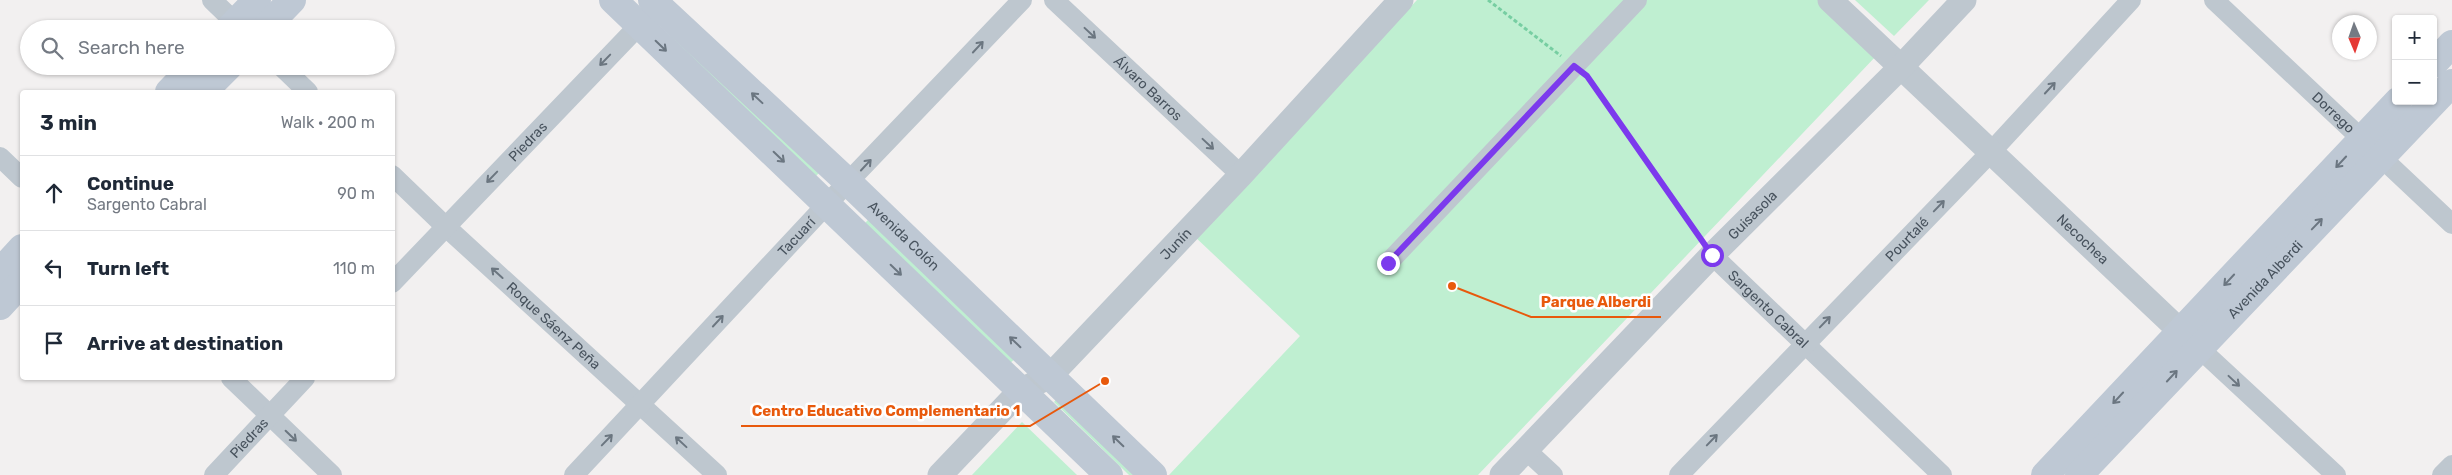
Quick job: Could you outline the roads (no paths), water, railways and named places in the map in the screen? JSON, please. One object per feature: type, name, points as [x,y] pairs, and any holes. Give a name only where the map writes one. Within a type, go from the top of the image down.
[{"type":"main road","points":[[241,20],[257,0]]},
{"type":"main road","points":[[273,20],[292,0]]},
{"type":"main road","points":[[613,0],[1109,475]]},
{"type":"main road","name":"Avenida Colón","points":[[658,2],[1153,475]]},
{"type":"main road","points":[[2437,60],[2452,44]]},
{"type":"main road","points":[[171,90],[185,75]]},
{"type":"main road","points":[[206,90],[220,75]]},
{"type":"main road","name":"Avenida Alberdi","points":[[2045,475],[2190,340],[2371,149],[2452,83]]},
{"type":"main road","name":"Avenida Alberdi","points":[[2371,149],[2396,105]]},
{"type":"main road","points":[[0,272],[20,250]]},
{"type":"main road","points":[[0,306],[20,284]]},
{"type":"main road","name":"Avenida Alberdi","points":[[2079,475],[2190,340]]},
{"type":"street","points":[[212,0],[230,20]]},
{"type":"street","name":"Tacuarí","points":[[574,475],[1022,0]]},
{"type":"street","name":"Álvaro Barros","points":[[1054,0],[1241,175]]},
{"type":"street","name":"Junín","points":[[940,475],[1020,391],[1050,376],[1241,175],[1401,0]]},
{"type":"street","points":[[1388,263],[1637,0]]},
{"type":"street","name":"Necochea","points":[[1830,0],[1990,154],[2336,475]]},
{"type":"street","name":"Guisasola","points":[[1502,475],[1712,255],[1901,67],[1964,0]]},
{"type":"street","name":"Pourtalé","points":[[1679,475],[1803,344],[1990,154],[2131,0]]},
{"type":"street","name":"Dorrego","points":[[2214,0],[2452,224]]},
{"type":"street","name":"Piedras","points":[[395,280],[639,25],[658,2]]},
{"type":"street","points":[[290,75],[306,90]]},
{"type":"street","points":[[0,157],[20,176]]},
{"type":"street","name":"Roque Sáenz Peña","points":[[395,178],[716,475]]},
{"type":"street","name":"Sargento Cabral","points":[[1712,255],[1942,475]]},
{"type":"street","points":[[233,380],[332,475]]},
{"type":"street","name":"Piedras","points":[[214,475],[303,380]]},
{"type":"street","points":[[1526,450],[1553,475]]},
{"type":"street","points":[[2442,475],[2452,465]]},
{"type":"place","name":"Parque Alberdi","points":[[1452,286]]},
{"type":"place","name":"Centro Educativo Complementario 1","points":[[1105,381]]}]
